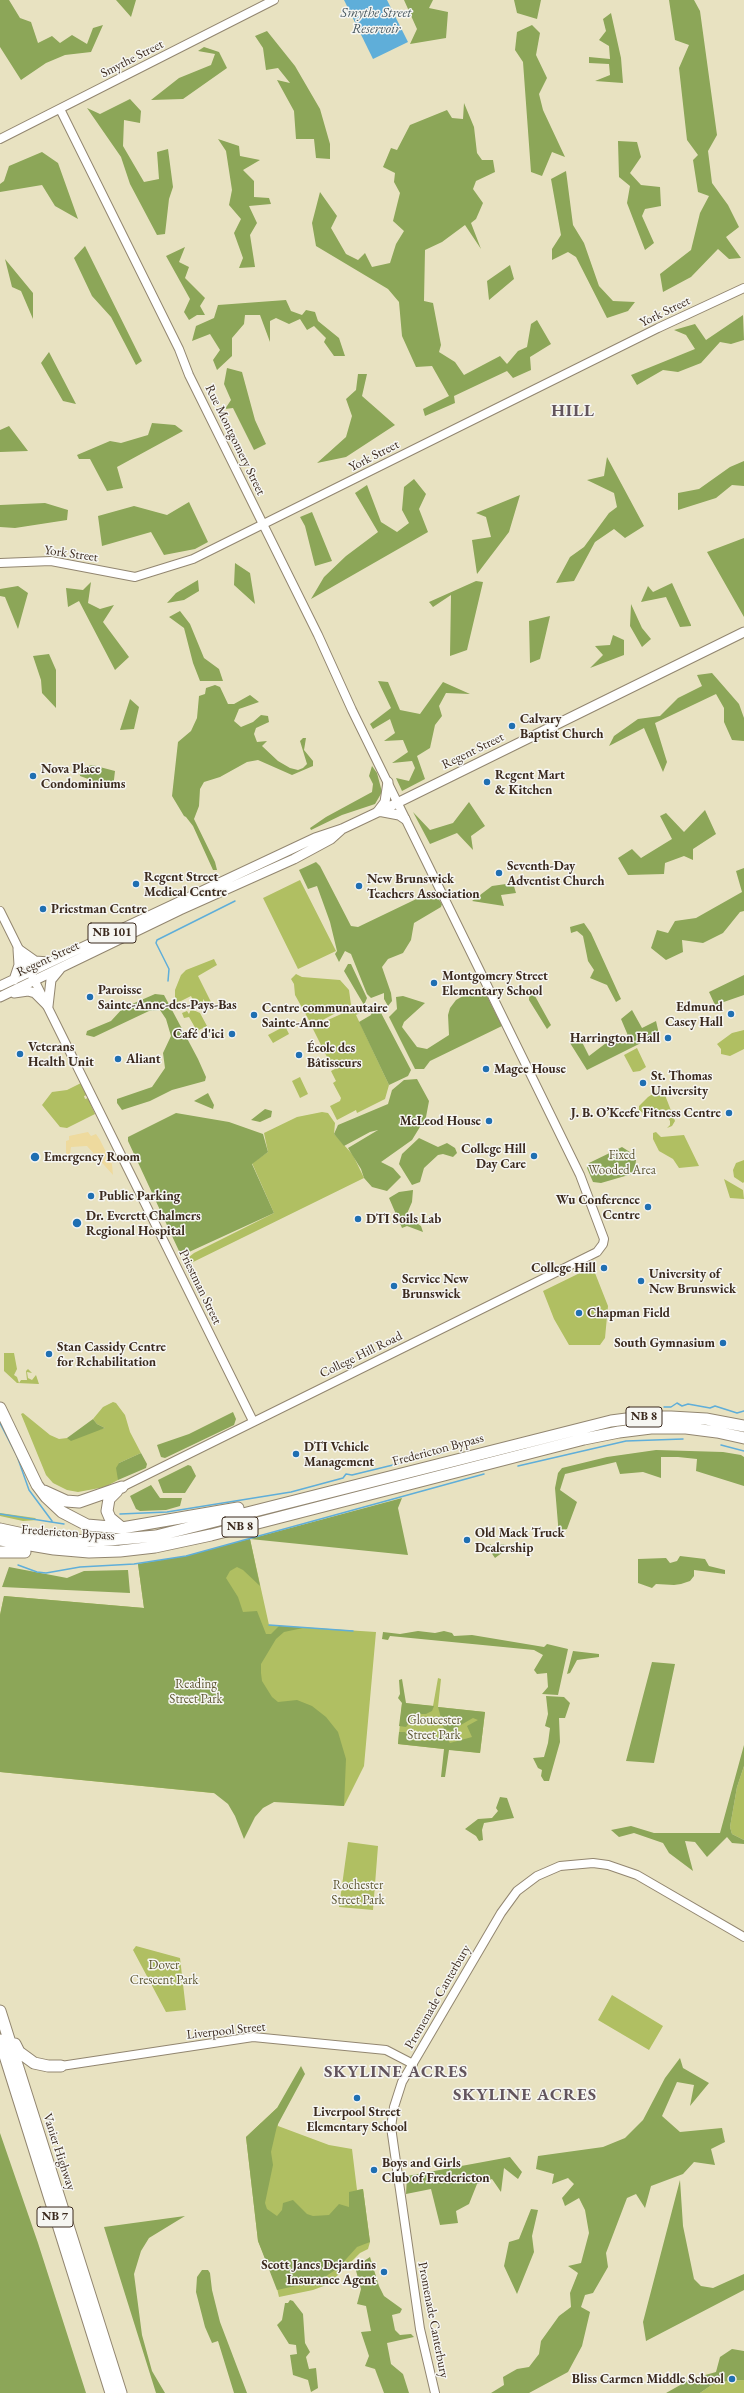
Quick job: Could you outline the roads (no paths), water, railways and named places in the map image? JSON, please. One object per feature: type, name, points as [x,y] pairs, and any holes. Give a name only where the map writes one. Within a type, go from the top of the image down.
[{"type":"highway","points":[[0,1408],[37,1485],[52,1504],[73,1518],[98,1527],[122,1528],[297,1499]]},
{"type":"highway","name":"Fredericton Bypass","points":[[0,1530],[62,1540],[130,1539],[179,1530],[611,1421],[642,1417],[706,1419],[744,1426]]},
{"type":"highway","name":"Fredericton Bypass","points":[[0,1540],[54,1549],[120,1551],[155,1547],[211,1535],[584,1439],[619,1432],[651,1428],[686,1428],[717,1432],[744,1438]]},
{"type":"highway","points":[[37,1485],[54,1497],[66,1501],[79,1502],[122,1487]]},
{"type":"highway","points":[[122,1487],[109,1499],[107,1511],[110,1518],[122,1528]]},
{"type":"highway","points":[[0,1552],[16,1551],[63,1555],[120,1551]]},
{"type":"highway","points":[[0,2010],[19,2052],[26,2059],[41,2065],[61,2066]]},
{"type":"highway","name":"Vanier Highway","points":[[0,2010],[121,2393]]},
{"type":"highway","name":"Vanier Highway","points":[[0,2040],[111,2393]]},
{"type":"main road","name":"Regent Street","points":[[58,964],[193,896],[322,835],[342,829],[397,803],[744,632]]},
{"type":"main road","points":[[388,782],[385,802],[378,811],[399,815],[405,819]]},
{"type":"main road","name":"Regent Street","points":[[0,986],[14,980],[33,975],[236,886],[246,879],[289,861],[331,839],[342,829]]},
{"type":"main road","points":[[264,871],[270,866],[273,859]]},
{"type":"main road","points":[[180,910],[192,901],[193,896]]},
{"type":"main road","points":[[18,949],[35,961],[58,964],[51,980],[48,1006]]},
{"type":"main road","points":[[14,980],[19,965],[18,949]]},
{"type":"main road","name":"Regent Street","points":[[0,997],[33,975]]},
{"type":"main road","points":[[9,992],[28,991],[35,993],[48,1006]]},
{"type":"street","name":"Smythe Street","points":[[0,139],[274,0]]},
{"type":"street","name":"Rue Montgomery Street","points":[[60,109],[179,349],[189,375],[587,1190],[604,1239]]},
{"type":"street","name":"York Street","points":[[0,563],[51,561],[135,577],[193,559],[658,328],[744,288]]},
{"type":"street","name":"Priestman Street","points":[[0,911],[253,1421]]},
{"type":"street","name":"College Hill Road","points":[[122,1487],[597,1252],[603,1244],[604,1239]]},
{"type":"street","name":"Promenade Canterbury","points":[[435,2393],[420,2329],[391,2127],[394,2107],[402,2082],[414,2064],[500,1913],[518,1891],[546,1872],[576,1863],[608,1864],[623,1869],[744,1936]]},
{"type":"street","name":"Liverpool Street","points":[[61,2066],[253,2037],[386,2050],[414,2064]]},
{"type":"water","name":"Smythe Street Reservoir","points":[[344,0],[387,0],[408,42],[373,59]]},
{"type":"waterway","points":[[168,981],[169,969],[156,943],[157,940],[235,901]]},
{"type":"waterway","points":[[664,1407],[671,1407],[677,1403],[682,1406],[688,1404],[710,1408],[715,1406],[737,1413],[744,1411]]},
{"type":"waterway","points":[[0,1423],[17,1456],[29,1490],[52,1521]]},
{"type":"waterway","points":[[518,1466],[626,1441],[683,1439]]},
{"type":"waterway","points":[[721,1445],[744,1451]]},
{"type":"waterway","points":[[120,1514],[167,1512],[291,1492],[343,1478],[346,1474],[352,1475],[442,1453]]},
{"type":"waterway","points":[[18,1565],[37,1572],[46,1573],[80,1567],[134,1564],[186,1556],[484,1474]]},
{"type":"waterway","points":[[0,1514],[64,1524]]},
{"type":"waterway","points":[[269,1625],[353,1631]]},
{"type":"place","name":"Calvary Baptist Church","points":[[512,726]]},
{"type":"place","name":"Nova Place Condominiums","points":[[33,776]]},
{"type":"place","name":"Regent Mart & Kitchen","points":[[487,782]]},
{"type":"place","name":"Seventh-Day Adventist Church","points":[[499,873]]},
{"type":"place","name":"Regent Street Medical Centre","points":[[136,884]]},
{"type":"place","name":"New Brunswick Teachers Association","points":[[359,886]]},
{"type":"place","name":"Priestman Centre","points":[[43,909]]},
{"type":"place","name":"Montgomery Street Elementary School","points":[[434,983]]},
{"type":"place","name":"Paroisse Sainte-Anne-des-Pays-Bas","points":[[90,997]]},
{"type":"place","name":"Edmund Casey Hall","points":[[731,1014]]},
{"type":"place","name":"Centre communautaire Sainte-Anne","points":[[254,1015]]},
{"type":"place","name":"Café d'ici","points":[[232,1034]]},
{"type":"place","name":"Harrington Hall","points":[[668,1038]]},
{"type":"place","name":"Veterans Health Unit","points":[[20,1054]]},
{"type":"place","name":"École des Bâtisseurs","points":[[299,1055]]},
{"type":"place","name":"Aliant","points":[[118,1059]]},
{"type":"place","name":"Magee House","points":[[486,1069]]},
{"type":"place","name":"St. Thomas University","points":[[643,1083]]},
{"type":"place","name":"J. B. O’Keefe Fitness Centre","points":[[729,1113]]},
{"type":"place","name":"McLeod House","points":[[489,1121]]},
{"type":"place","name":"College Hill Day Care","points":[[534,1156]]},
{"type":"place","name":"Emergency Room","points":[[35,1157]]},
{"type":"place","name":"Public Parking","points":[[91,1196]]},
{"type":"place","name":"Wu Conference Centre","points":[[648,1207]]},
{"type":"place","name":"DTI Soils Lab","points":[[358,1219]]},
{"type":"place","name":"Dr. Everett Chalmers Regional Hospital","points":[[77,1223]]},
{"type":"place","name":"College Hill","points":[[604,1268]]},
{"type":"place","name":"University of New Brunswick","points":[[641,1281]]},
{"type":"place","name":"Service New Brunswick","points":[[394,1286]]},
{"type":"place","name":"Chapman Field","points":[[579,1313]]},
{"type":"place","name":"South Gymnasium","points":[[723,1343]]},
{"type":"place","name":"Stan Cassidy Centre for Rehabilitation","points":[[49,1354]]},
{"type":"place","name":"DTI Vehicle Management","points":[[296,1454]]},
{"type":"place","name":"Old Mack Truck Dealership","points":[[467,1540]]},
{"type":"place","name":"Liverpool Street Elementary School","points":[[357,2098]]},
{"type":"place","name":"Boys and Girls Club of Fredericton","points":[[374,2170]]},
{"type":"place","name":"Scott Janes Dejardins Insurance Agent","points":[[384,2272]]},
{"type":"place","name":"Bliss Carmen Middle School","points":[[732,2379]]},
{"type":"district","name":"HILL","points":[[573,411]]},
{"type":"district","name":"SKYLINE ACRES","points":[[396,2072]]},
{"type":"district","name":"SKYLINE ACRES","points":[[525,2095]]},
{"type":"park label","name":"Fixed Wooded Area","points":[[622,1162]]},
{"type":"park label","name":"Reading Street Park","points":[[196,1692]]},
{"type":"park label","name":"Gloucester Street Park","points":[[434,1728]]},
{"type":"park label","name":"Rochester Street Park","points":[[358,1892]]},
{"type":"park label","name":"Dover Crescent Park","points":[[164,1972]]}]
